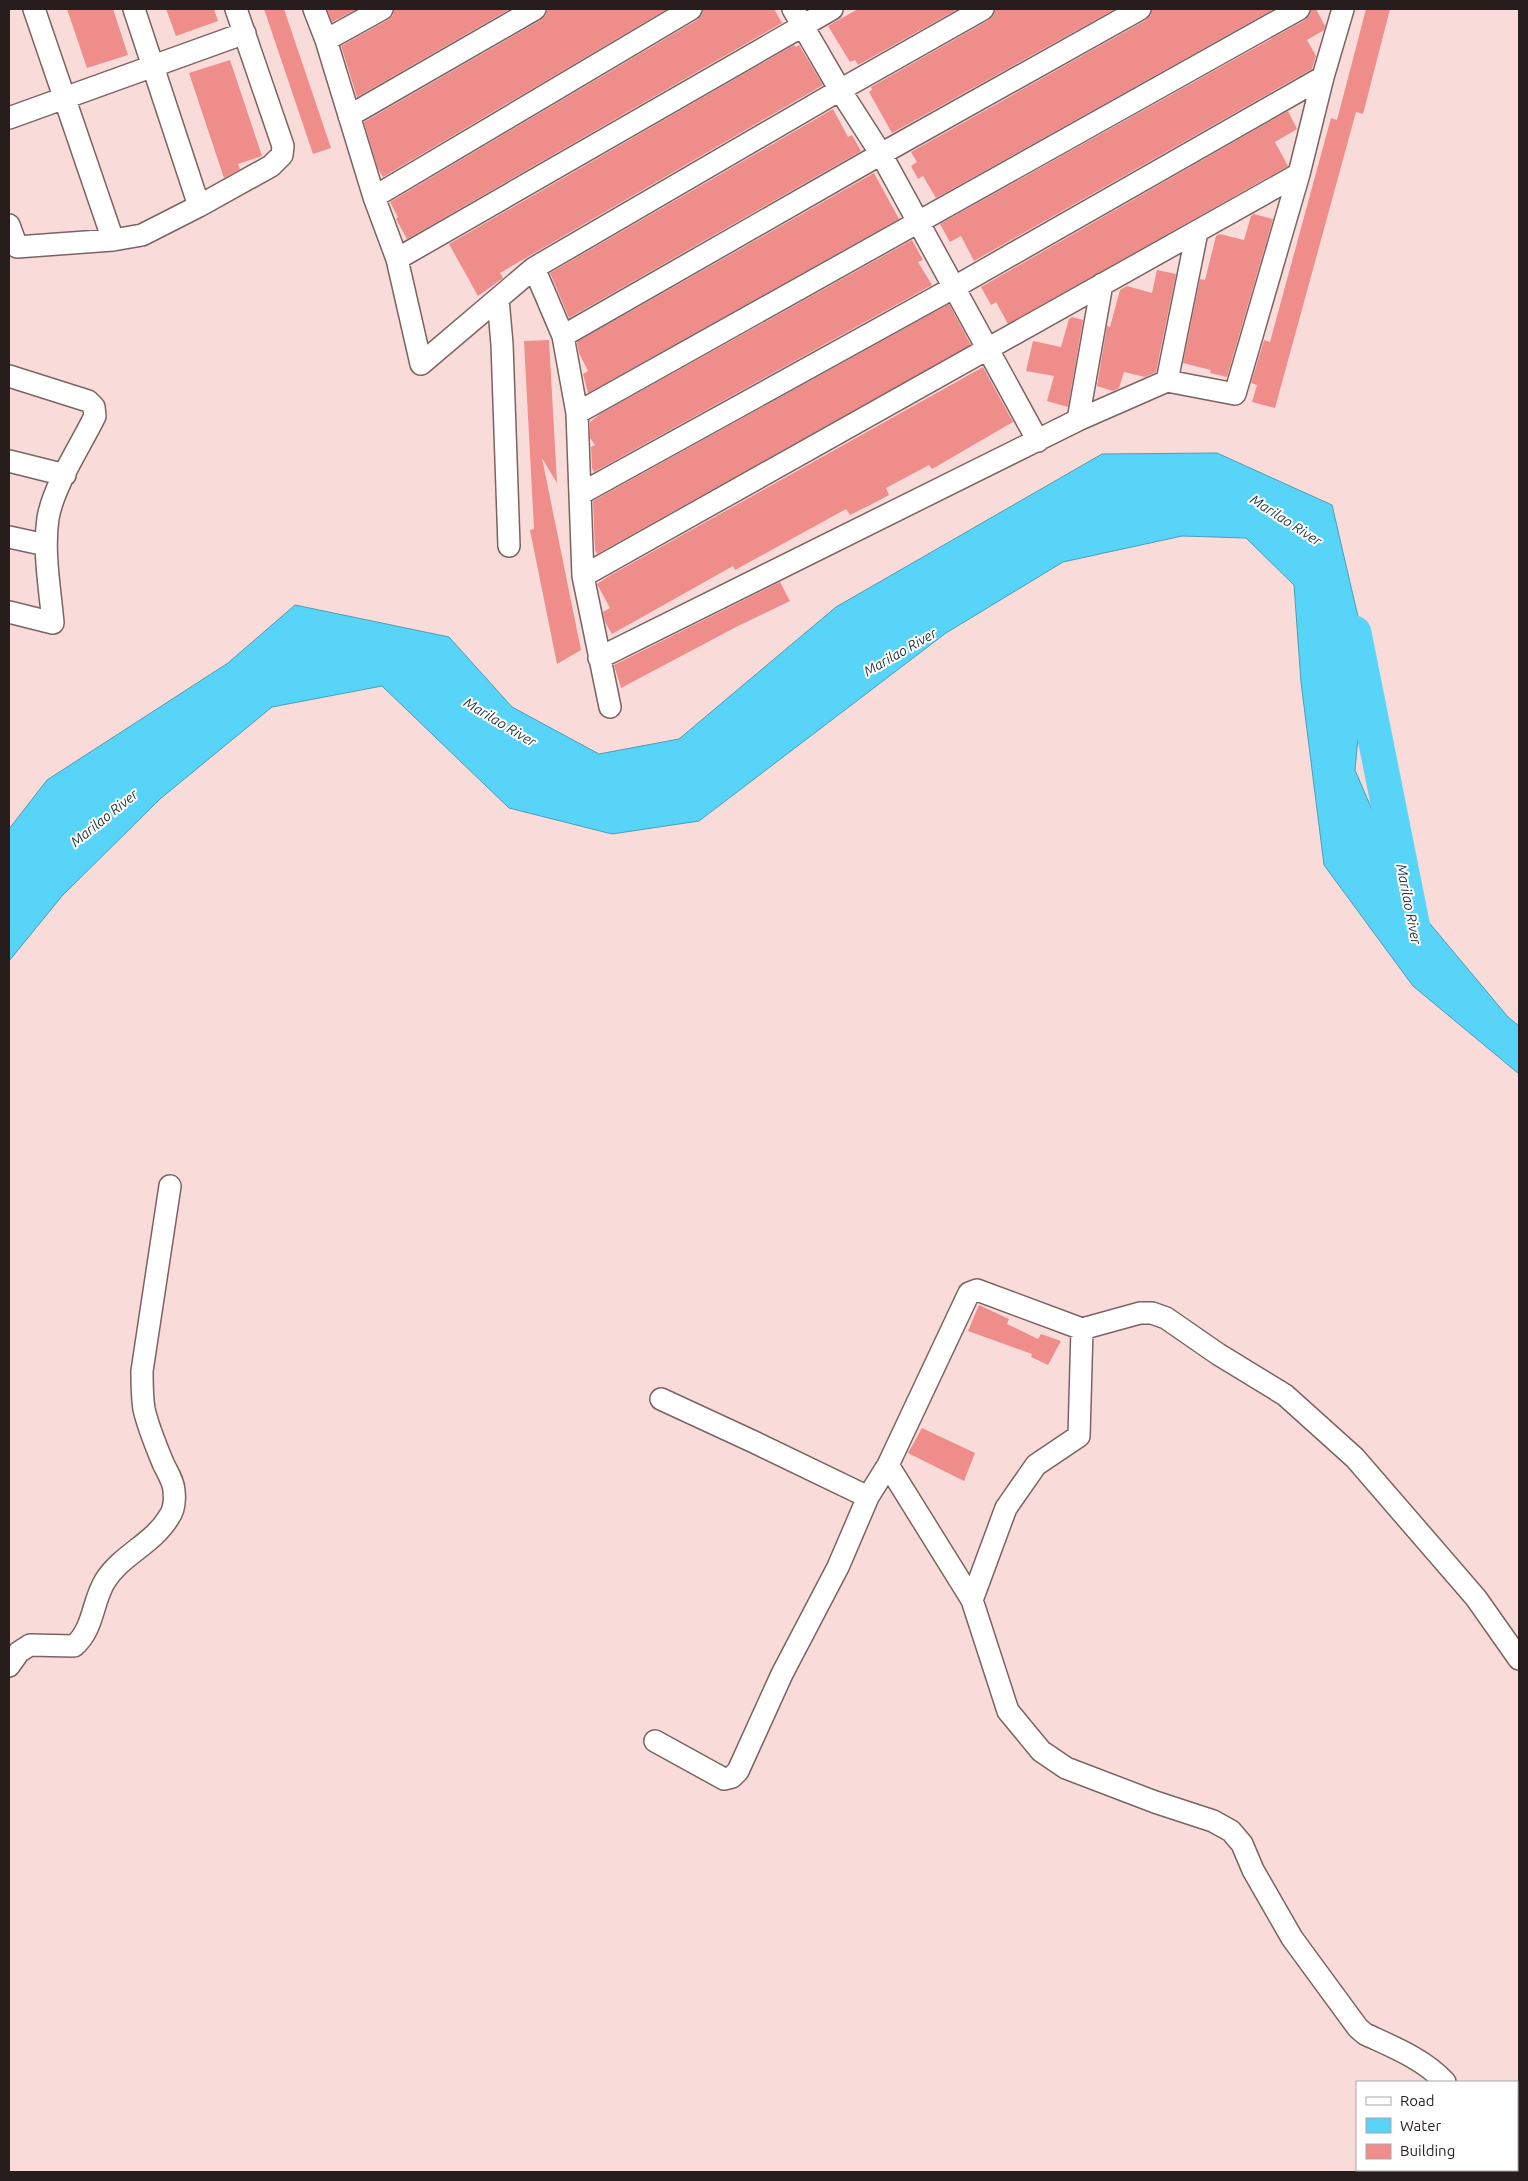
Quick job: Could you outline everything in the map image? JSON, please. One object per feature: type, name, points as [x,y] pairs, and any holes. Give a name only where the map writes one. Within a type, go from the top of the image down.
[{"type":"street","points":[[34,9],[113,240]]},
{"type":"street","points":[[134,9],[199,206]]},
{"type":"street","points":[[9,224],[17,247],[113,240],[142,235],[271,166],[282,155],[283,146],[236,9]]},
{"type":"street","points":[[314,9],[326,40],[374,197],[397,258],[421,364],[534,268],[983,9]]},
{"type":"street","points":[[326,40],[382,9]]},
{"type":"street","points":[[349,116],[536,9]]},
{"type":"street","points":[[374,197],[691,9]]},
{"type":"street","points":[[397,258],[798,17],[832,9]]},
{"type":"street","points":[[563,336],[881,154],[1140,9]]},
{"type":"street","points":[[577,413],[1299,9]]},
{"type":"street","points":[[600,658],[1078,420],[1166,381],[1234,394],[1299,174],[1322,77],[1343,9]]},
{"type":"street","points":[[798,17],[840,90],[881,154],[917,223],[1038,441]]},
{"type":"street","points":[[9,118],[245,33]]},
{"type":"street","points":[[580,494],[953,288],[1322,77]]},
{"type":"street","points":[[583,576],[988,351],[1102,284],[1299,174]]},
{"type":"street","points":[[1166,381],[1197,232]]},
{"type":"street","points":[[534,268],[563,336],[577,413],[583,576],[610,707]]},
{"type":"street","points":[[1078,420],[1102,284]]},
{"type":"street","points":[[498,299],[502,344],[509,546]]},
{"type":"street","points":[[9,376],[88,401],[94,407],[95,416],[52,502],[48,518],[46,545],[53,623],[9,612]]},
{"type":"street","points":[[9,461],[65,475]]},
{"type":"street","points":[[9,537],[46,545]]},
{"type":"street","points":[[9,1666],[19,1652],[30,1645],[74,1646],[81,1640],[88,1629],[104,1582],[113,1571],[162,1529],[172,1510],[174,1490],[144,1409],[142,1388],[142,1371],[170,1186]]},
{"type":"street","points":[[655,1741],[724,1779],[732,1777],[738,1772],[782,1674],[838,1567],[868,1497],[888,1465],[969,1294],[977,1290],[1082,1329],[1140,1313],[1152,1313],[1166,1318],[1218,1354],[1285,1395],[1355,1458],[1476,1598],[1519,1659]]},
{"type":"street","points":[[972,1600],[1006,1508],[1012,1498],[1036,1464],[1079,1436],[1082,1329]]},
{"type":"street","points":[[661,1400],[868,1497]]},
{"type":"street","points":[[888,1465],[972,1600],[1008,1711],[1041,1751],[1066,1768],[1155,1802],[1213,1820],[1231,1831],[1242,1844],[1253,1870],[1296,1945],[1358,2028],[1365,2034],[1415,2058],[1434,2070],[1444,2081]]},
{"type":"water","points":[[1217,453],[1332,505],[1366,651],[1355,770],[1411,901],[1508,1017],[1519,1026],[1519,1074],[1413,986],[1324,865],[1301,682],[1294,585],[1246,538],[1182,536],[1063,562],[946,633],[699,821],[612,834],[509,808],[382,686],[272,707],[160,799],[62,896],[9,961],[9,829],[47,780],[228,663],[295,605],[449,637],[512,707],[599,754],[679,739],[836,607],[1102,454]]},
{"type":"building","points":[[67,9],[113,9],[128,55],[87,68]]},
{"type":"building","points":[[166,9],[214,9],[218,21],[176,36]]},
{"type":"building","points":[[264,9],[284,9],[331,148],[313,154]]},
{"type":"building","points":[[327,9],[357,9],[332,22]]},
{"type":"building","points":[[394,9],[510,9],[357,97],[341,46],[388,20],[393,15]]},
{"type":"building","points":[[547,9],[667,9],[383,177],[378,169],[364,122],[541,20],[546,15]]},
{"type":"building","points":[[703,9],[774,9],[782,23],[407,239],[396,219],[398,217],[390,202],[697,20],[702,15]]},
{"type":"building","points":[[858,9],[958,9],[858,65],[855,60],[850,62],[828,26]]},
{"type":"building","points":[[995,9],[1115,9],[892,133],[869,92],[872,90],[871,87],[989,20],[994,15]]},
{"type":"building","points":[[1152,9],[1274,9],[936,198],[923,176],[918,179],[911,166],[917,162],[911,152],[1146,20],[1151,15]]},
{"type":"building","points":[[1311,9],[1316,9],[1325,26],[1324,30],[1307,40],[1316,56],[1312,69],[974,261],[961,236],[950,242],[940,224],[1305,20],[1310,15]]},
{"type":"building","points":[[1366,9],[1390,9],[1363,114],[1356,112],[1275,408],[1252,402],[1257,385],[1251,383],[1264,340],[1270,342],[1331,118],[1337,120]]},
{"type":"building","points":[[794,45],[796,47],[799,45],[823,85],[500,273],[503,278],[478,296],[449,244]]},
{"type":"building","points":[[230,60],[262,156],[238,164],[240,169],[224,178],[189,73]]},
{"type":"building","points":[[833,109],[848,137],[852,135],[861,151],[569,318],[550,273]]},
{"type":"building","points":[[1288,111],[1297,129],[1275,142],[1288,166],[1008,324],[996,302],[991,305],[981,287]]},
{"type":"building","points":[[874,173],[899,219],[588,393],[583,374],[588,371],[579,353],[577,342]]},
{"type":"building","points":[[1254,214],[1273,219],[1227,377],[1210,373],[1211,370],[1183,363],[1200,279],[1205,280],[1216,236],[1220,234],[1244,240],[1251,216]]},
{"type":"building","points":[[912,240],[923,260],[918,262],[932,285],[594,472],[592,468],[591,447],[595,445],[590,438],[590,422],[600,414]]},
{"type":"building","points":[[1157,270],[1176,274],[1156,372],[1145,377],[1124,372],[1119,388],[1113,391],[1097,386],[1107,326],[1110,327],[1120,290],[1127,286],[1152,293]]},
{"type":"building","points":[[949,304],[971,345],[597,554],[595,550],[593,501]]},
{"type":"building","points":[[1072,317],[1083,320],[1068,407],[1047,401],[1054,376],[1026,371],[1033,341],[1061,347],[1069,319]]},
{"type":"building","points":[[549,340],[557,483],[542,458],[581,650],[557,664],[530,530],[534,529],[524,341]]},
{"type":"building","points":[[983,367],[1013,422],[932,469],[929,465],[886,488],[889,495],[876,502],[850,515],[846,509],[735,570],[733,566],[612,634],[605,622],[603,612],[610,608],[597,584]]},
{"type":"building","points":[[780,582],[790,601],[736,627],[621,688],[614,665]]},
{"type":"building","points":[[979,1305],[1009,1319],[1007,1324],[1038,1339],[1041,1334],[1061,1341],[1048,1365],[1031,1357],[1032,1354],[968,1331]]},
{"type":"building","points":[[922,1428],[975,1453],[964,1481],[908,1453]]},
{"type":"waterway","name":"Marilao River","points":[[1354,633],[1414,933]]}]
